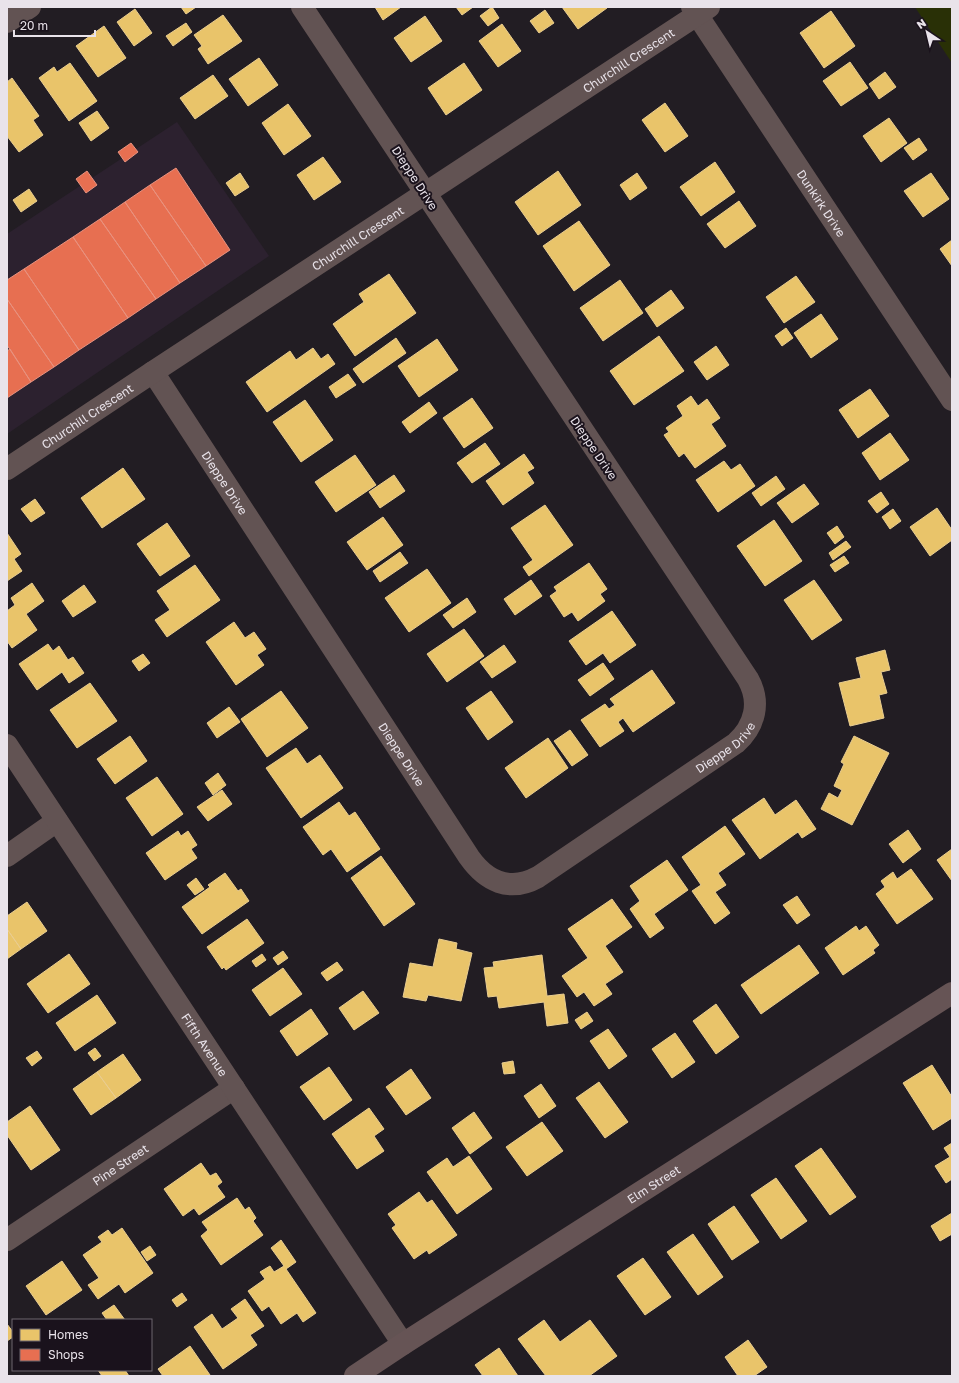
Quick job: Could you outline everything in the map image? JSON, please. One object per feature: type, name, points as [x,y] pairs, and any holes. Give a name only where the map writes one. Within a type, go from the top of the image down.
[{"type":"main road","name":"Elm Street","points":[[356,1376],[403,1344],[952,993]]},
{"type":"street","points":[[7,22],[30,7]]},
{"type":"street","name":"Dieppe Drive","points":[[153,372],[475,866],[487,877],[502,883],[518,884],[526,883],[538,877],[736,743],[745,734],[753,721],[755,698],[752,686],[748,679],[302,7]]},
{"type":"street","name":"Churchill Crescent","points":[[7,469],[699,10]]},
{"type":"street","name":"Dunkirk Drive","points":[[699,10],[952,400]]},
{"type":"street","name":"Fifth Avenue","points":[[7,745],[403,1344]]},
{"type":"street","points":[[7,856],[57,821]]},
{"type":"street","name":"Pine Street","points":[[7,1240],[234,1088]]},
{"type":"shaded area","points":[[177,122],[269,256],[7,434],[7,234]]},
{"type":"green space","points":[[915,7],[952,7],[952,63]]},
{"type":"building: Homes","points":[[181,7],[196,7],[186,14]]},
{"type":"building: Homes","points":[[375,7],[401,7],[383,20]]},
{"type":"building: Homes","points":[[456,7],[473,7],[462,15]]},
{"type":"building: Homes","points":[[492,7],[499,18],[488,26],[480,16]]},
{"type":"building: Homes","points":[[562,7],[606,7],[607,8],[578,29]]},
{"type":"building: Homes","points":[[135,9],[152,33],[134,46],[117,22]]},
{"type":"building: Homes","points":[[545,10],[554,23],[539,33],[530,21]]},
{"type":"building: Homes","points":[[831,11],[855,46],[824,68],[800,33]]},
{"type":"building: Homes","points":[[223,15],[242,41],[208,64],[198,49],[202,46],[194,35]]},
{"type":"building: Homes","points":[[425,16],[442,41],[411,62],[394,38]]},
{"type":"building: Homes","points":[[186,23],[192,32],[173,46],[166,36]]},
{"type":"building: Homes","points":[[502,24],[521,51],[498,67],[479,41]]},
{"type":"building: Homes","points":[[104,26],[126,58],[98,77],[76,46]]},
{"type":"building: Homes","points":[[259,58],[278,85],[248,106],[229,79]]},
{"type":"building: Homes","points":[[850,62],[868,88],[841,106],[823,81]]},
{"type":"building: Homes","points":[[70,63],[97,101],[69,121],[39,78],[54,67],[57,72]]},
{"type":"building: Homes","points":[[464,63],[482,90],[446,115],[428,88]]},
{"type":"building: Homes","points":[[885,72],[896,87],[879,99],[869,84]]},
{"type":"building: Homes","points":[[213,75],[228,96],[195,119],[180,98]]},
{"type":"building: Homes","points":[[12,78],[39,116],[33,120],[43,135],[19,152],[7,136],[7,82]]},
{"type":"building: Homes","points":[[665,103],[688,136],[665,152],[642,120]]},
{"type":"building: Homes","points":[[288,104],[311,136],[284,155],[262,123]]},
{"type":"building: Homes","points":[[97,111],[109,128],[91,141],[79,123]]},
{"type":"building: Homes","points":[[889,118],[907,143],[881,162],[863,136]]},
{"type":"building: Homes","points":[[919,138],[927,150],[913,160],[904,148]]},
{"type":"building: Homes","points":[[323,157],[341,182],[314,200],[297,175]]},
{"type":"building: Homes","points":[[715,162],[735,192],[701,216],[680,187]]},
{"type":"building: Homes","points":[[558,171],[581,205],[538,235],[515,202]]},
{"type":"building: Homes","points":[[240,173],[249,187],[235,196],[226,183]]},
{"type":"building: Homes","points":[[637,173],[647,188],[630,200],[620,185]]},
{"type":"building: Homes","points":[[931,173],[949,199],[923,217],[904,191]]},
{"type":"building: Homes","points":[[29,189],[37,201],[21,212],[13,200]]},
{"type":"building: Homes","points":[[739,201],[756,226],[725,248],[707,224]]},
{"type":"building: Homes","points":[[579,221],[610,265],[574,291],[543,246]]},
{"type":"building: Homes","points":[[952,240],[952,266],[940,249]]},
{"type":"building: Homes","points":[[389,274],[416,313],[355,356],[333,324],[364,302],[359,294]]},
{"type":"building: Homes","points":[[796,276],[815,302],[784,323],[766,297]]},
{"type":"building: Homes","points":[[620,280],[643,313],[603,341],[580,308]]},
{"type":"building: Homes","points":[[671,290],[684,308],[657,327],[645,309]]},
{"type":"building: Homes","points":[[821,314],[838,339],[811,358],[794,333]]},
{"type":"building: Homes","points":[[786,328],[793,338],[782,346],[775,336]]},
{"type":"building: Homes","points":[[659,336],[684,371],[634,405],[610,371]]},
{"type":"building: Homes","points":[[396,338],[406,353],[363,383],[353,369]]},
{"type":"building: Homes","points":[[437,339],[458,370],[419,397],[398,366]]},
{"type":"building: Homes","points":[[716,346],[729,365],[707,380],[694,362]]},
{"type":"building: Homes","points":[[313,348],[321,359],[328,354],[335,364],[267,412],[246,382],[290,351],[296,360]]},
{"type":"building: Homes","points":[[348,374],[356,385],[336,398],[329,387]]},
{"type":"building: Homes","points":[[870,389],[889,416],[858,438],[839,410]]},
{"type":"building: Homes","points":[[691,396],[698,406],[707,399],[720,418],[711,424],[726,446],[695,468],[684,453],[679,457],[664,435],[669,432],[666,428],[683,416],[677,406]]},
{"type":"building: Homes","points":[[472,398],[493,428],[464,448],[443,418]]},
{"type":"building: Homes","points":[[305,400],[333,440],[301,462],[273,422]]},
{"type":"building: Homes","points":[[429,402],[437,413],[410,433],[402,422]]},
{"type":"building: Homes","points":[[890,433],[909,460],[880,480],[862,453]]},
{"type":"building: Homes","points":[[485,443],[500,464],[472,483],[457,463]]},
{"type":"building: Homes","points":[[524,454],[534,468],[527,472],[534,483],[503,505],[486,481]]},
{"type":"building: Homes","points":[[355,455],[376,485],[336,512],[315,482]]},
{"type":"building: Homes","points":[[724,461],[731,470],[740,464],[755,486],[718,512],[696,480]]},
{"type":"building: Homes","points":[[123,468],[145,499],[102,528],[81,498]]},
{"type":"building: Homes","points":[[394,475],[405,491],[380,508],[369,492]]},
{"type":"building: Homes","points":[[776,476],[785,489],[761,506],[752,493]]},
{"type":"building: Homes","points":[[804,484],[819,504],[792,523],[777,503]]},
{"type":"building: Homes","points":[[881,492],[889,504],[877,513],[868,501]]},
{"type":"building: Homes","points":[[35,499],[45,513],[31,522],[21,509]]},
{"type":"building: Homes","points":[[545,505],[573,545],[529,576],[523,567],[533,560],[511,528]]},
{"type":"building: Homes","points":[[937,508],[952,530],[952,540],[930,556],[910,527]]},
{"type":"building: Homes","points":[[893,509],[901,521],[890,529],[882,517]]},
{"type":"building: Homes","points":[[383,517],[403,545],[367,570],[347,542]]},
{"type":"building: Homes","points":[[774,520],[802,561],[765,586],[737,546]]},
{"type":"building: Homes","points":[[167,523],[190,556],[160,576],[137,544]]},
{"type":"building: Homes","points":[[837,526],[844,537],[835,544],[827,533]]},
{"type":"building: Homes","points":[[7,533],[21,554],[14,559],[22,571],[7,581]]},
{"type":"building: Homes","points":[[846,541],[851,547],[833,560],[829,553]]},
{"type":"building: Homes","points":[[400,552],[408,563],[380,582],[373,571]]},
{"type":"building: Homes","points":[[844,556],[849,563],[835,572],[830,565]]},
{"type":"building: Homes","points":[[589,563],[607,589],[600,594],[605,601],[578,621],[572,612],[564,617],[550,596],[557,591],[554,587]]},
{"type":"building: Homes","points":[[195,565],[220,600],[167,637],[155,620],[170,610],[157,591]]},
{"type":"building: Homes","points":[[427,569],[451,603],[409,632],[385,598]]},
{"type":"building: Homes","points":[[531,580],[542,596],[515,615],[504,599]]},
{"type":"building: Homes","points":[[814,580],[842,620],[812,640],[784,600]]},
{"type":"building: Homes","points":[[32,583],[44,601],[26,614],[37,630],[12,648],[7,641],[7,611],[15,605],[11,598]]},
{"type":"building: Homes","points":[[84,585],[96,602],[73,617],[62,601]]},
{"type":"building: Homes","points":[[467,598],[476,612],[453,628],[443,615]]},
{"type":"building: Homes","points":[[612,611],[636,645],[610,663],[603,653],[586,665],[569,641]]},
{"type":"building: Homes","points":[[234,622],[245,638],[254,632],[266,649],[257,655],[264,665],[236,685],[206,642]]},
{"type":"building: Homes","points":[[464,629],[484,656],[447,682],[427,654]]},
{"type":"building: Homes","points":[[48,644],[53,651],[59,646],[68,660],[73,657],[84,673],[69,683],[62,672],[37,690],[19,664]]},
{"type":"building: Homes","points":[[504,645],[516,662],[492,678],[480,662]]},
{"type":"building: Homes","points":[[885,650],[890,670],[881,672],[887,693],[879,695],[884,718],[850,726],[839,683],[861,678],[856,658]]},
{"type":"building: Homes","points":[[143,654],[150,663],[139,671],[132,661]]},
{"type":"building: Homes","points":[[603,663],[614,679],[590,696],[578,680]]},
{"type":"building: Homes","points":[[652,670],[675,703],[633,732],[623,718],[618,722],[624,731],[600,747],[581,720],[605,704],[609,709],[615,705],[610,699]]},
{"type":"building: Homes","points":[[90,683],[117,721],[77,748],[50,710]]},
{"type":"building: Homes","points":[[281,691],[308,728],[267,757],[241,719]]},
{"type":"building: Homes","points":[[491,691],[513,722],[488,740],[466,708]]},
{"type":"building: Homes","points":[[229,707],[240,722],[217,738],[207,723]]},
{"type":"building: Homes","points":[[570,730],[588,755],[572,766],[554,741]]},
{"type":"building: Homes","points":[[130,736],[147,761],[115,784],[97,759]]},
{"type":"building: Homes","points":[[854,736],[889,753],[852,825],[821,809],[829,793],[838,798],[842,790],[834,786],[844,764],[841,762]]},
{"type":"building: Homes","points":[[548,738],[568,768],[526,798],[505,768]]},
{"type":"building: Homes","points":[[296,748],[307,764],[320,755],[343,788],[301,818],[266,768]]},
{"type":"building: Homes","points":[[218,773],[226,785],[213,795],[205,783]]},
{"type":"building: Homes","points":[[157,777],[183,814],[152,836],[126,798]]},
{"type":"building: Homes","points":[[222,790],[232,804],[208,821],[197,807]]},
{"type":"building: Homes","points":[[764,798],[775,815],[796,800],[816,829],[802,838],[798,832],[760,859],[732,820]]},
{"type":"building: Homes","points":[[339,802],[349,816],[355,812],[380,849],[347,872],[331,849],[323,855],[303,827]]},
{"type":"building: Homes","points":[[725,826],[745,854],[718,873],[726,885],[715,892],[730,913],[715,924],[692,891],[701,885],[682,857]]},
{"type":"building: Homes","points":[[908,830],[921,849],[903,863],[889,844]]},
{"type":"building: Homes","points":[[178,831],[181,836],[188,831],[197,845],[191,849],[197,858],[165,880],[146,853]]},
{"type":"building: Homes","points":[[952,849],[952,881],[937,860]]},
{"type":"building: Homes","points":[[381,856],[415,904],[384,926],[351,878]]},
{"type":"building: Homes","points":[[667,860],[688,890],[654,914],[664,928],[650,938],[630,909],[640,901],[630,886]]},
{"type":"building: Homes","points":[[911,869],[933,899],[897,924],[876,894],[885,887],[881,881],[893,872],[897,879]]},
{"type":"building: Homes","points":[[225,873],[238,891],[241,889],[249,901],[202,934],[182,907],[210,887],[208,885]]},
{"type":"building: Homes","points":[[196,878],[204,889],[195,895],[187,885]]},
{"type":"building: Homes","points":[[797,896],[810,915],[797,924],[783,905]]},
{"type":"building: Homes","points":[[612,899],[632,927],[605,946],[623,972],[605,984],[612,994],[594,1006],[584,992],[577,997],[562,976],[588,958],[568,929]]},
{"type":"building: Homes","points":[[27,902],[47,931],[21,949],[7,929],[7,916]]},
{"type":"building: Homes","points":[[247,919],[264,943],[226,970],[224,967],[222,969],[207,947]]},
{"type":"building: Homes","points":[[856,926],[859,931],[866,926],[879,945],[873,950],[875,953],[843,975],[825,948]]},
{"type":"building: Homes","points":[[7,929],[21,949],[7,959]]},
{"type":"building: Homes","points":[[439,939],[457,943],[456,949],[472,953],[461,1001],[428,995],[426,1001],[403,997],[410,963],[433,967]]},
{"type":"building: Homes","points":[[799,945],[819,973],[761,1014],[741,985]]},
{"type":"building: Homes","points":[[283,951],[288,958],[278,965],[273,958]]},
{"type":"building: Homes","points":[[69,954],[90,984],[48,1013],[27,984]]},
{"type":"building: Homes","points":[[262,954],[266,960],[256,967],[252,961]]},
{"type":"building: Homes","points":[[542,955],[547,996],[564,994],[568,1023],[547,1026],[544,1002],[499,1008],[497,996],[488,997],[484,968],[494,967],[493,962]]},
{"type":"building: Homes","points":[[337,962],[343,970],[327,981],[321,973]]},
{"type":"building: Homes","points":[[283,968],[302,994],[270,1016],[252,990]]},
{"type":"building: Homes","points":[[363,991],[379,1013],[354,1030],[339,1008]]},
{"type":"building: Homes","points":[[97,995],[116,1023],[75,1051],[56,1023]]},
{"type":"building: Homes","points":[[716,1004],[739,1037],[716,1054],[693,1021]]},
{"type":"building: Homes","points":[[311,1009],[328,1034],[297,1056],[280,1031]]},
{"type":"building: Homes","points":[[587,1012],[593,1021],[581,1029],[575,1020]]},
{"type":"building: Homes","points":[[608,1029],[627,1056],[609,1069],[590,1041]]},
{"type":"building: Homes","points":[[675,1033],[695,1062],[672,1078],[652,1049]]},
{"type":"building: Homes","points":[[95,1048],[101,1056],[94,1061],[88,1053]]},
{"type":"building: Homes","points":[[37,1051],[42,1058],[32,1066],[26,1058]]},
{"type":"building: Homes","points":[[123,1054],[141,1080],[116,1098],[97,1072]]},
{"type":"building: Homes","points":[[513,1061],[515,1073],[504,1074],[502,1063]]},
{"type":"building: Homes","points":[[932,1065],[952,1097],[952,1118],[933,1130],[903,1083]]},
{"type":"building: Homes","points":[[329,1067],[352,1100],[324,1120],[300,1087]]},
{"type":"building: Homes","points":[[411,1069],[431,1098],[406,1115],[386,1087]]},
{"type":"building: Homes","points":[[97,1072],[116,1098],[91,1115],[73,1089]]},
{"type":"building: Homes","points":[[599,1082],[628,1122],[605,1138],[576,1098]]},
{"type":"building: Homes","points":[[541,1084],[556,1106],[539,1118],[524,1096]]},
{"type":"building: Homes","points":[[30,1106],[60,1150],[31,1170],[7,1135],[7,1122]]},
{"type":"building: Homes","points":[[369,1108],[384,1129],[374,1136],[384,1151],[357,1169],[332,1134]]},
{"type":"building: Homes","points":[[474,1112],[492,1138],[470,1154],[452,1128]]},
{"type":"building: Homes","points":[[542,1122],[563,1151],[527,1176],[506,1147]]},
{"type":"building: Homes","points":[[952,1143],[952,1179],[946,1183],[935,1166],[950,1157],[944,1148]]},
{"type":"building: Homes","points":[[821,1148],[856,1197],[830,1215],[795,1166]]},
{"type":"building: Homes","points":[[469,1156],[492,1189],[457,1214],[427,1172],[447,1158],[453,1167]]},
{"type":"building: Homes","points":[[201,1163],[210,1176],[216,1173],[222,1182],[217,1186],[225,1197],[199,1215],[194,1208],[183,1216],[164,1189]]},
{"type":"building: Homes","points":[[776,1178],[807,1221],[781,1239],[751,1195]]},
{"type":"building: Homes","points":[[419,1192],[427,1203],[432,1200],[457,1235],[429,1254],[427,1250],[414,1259],[392,1228],[396,1225],[388,1214]]},
{"type":"building: Homes","points":[[237,1198],[245,1210],[249,1207],[256,1218],[253,1221],[263,1235],[221,1265],[201,1236],[208,1230],[202,1222]]},
{"type":"building: Homes","points":[[734,1206],[759,1242],[732,1260],[708,1224]]},
{"type":"building: Homes","points":[[952,1213],[952,1234],[940,1241],[931,1226]]},
{"type":"building: Homes","points":[[122,1228],[153,1273],[125,1293],[119,1284],[98,1299],[88,1285],[99,1278],[83,1255],[102,1242],[98,1237],[108,1230],[112,1235]]},
{"type":"building: Homes","points":[[693,1234],[723,1277],[698,1295],[667,1252]]},
{"type":"building: Homes","points":[[281,1240],[296,1262],[286,1269],[316,1313],[303,1322],[297,1313],[281,1324],[269,1306],[262,1311],[248,1291],[265,1279],[260,1272],[270,1266],[274,1272],[284,1266],[271,1248]]},
{"type":"building: Homes","points":[[150,1246],[156,1255],[147,1261],[141,1252]]},
{"type":"building: Homes","points":[[643,1258],[671,1297],[645,1315],[617,1276]]},
{"type":"building: Homes","points":[[62,1261],[82,1290],[46,1315],[26,1286]]},
{"type":"building: Homes","points":[[182,1293],[187,1300],[177,1307],[172,1300]]},
{"type":"building: Homes","points":[[245,1299],[264,1326],[250,1335],[257,1345],[223,1369],[194,1327],[212,1314],[222,1329],[238,1318],[231,1309]]},
{"type":"building: Homes","points":[[114,1305],[124,1319],[106,1319],[102,1313]]},
{"type":"building: Homes","points":[[544,1320],[560,1342],[590,1320],[617,1356],[589,1376],[546,1376],[518,1339]]},
{"type":"building: Homes","points":[[7,1324],[12,1331],[12,1338],[7,1341]]},
{"type":"building: Homes","points":[[748,1340],[767,1367],[754,1376],[738,1376],[725,1357]]},
{"type":"building: Homes","points":[[190,1346],[210,1375],[163,1376],[158,1369]]},
{"type":"building: Homes","points":[[499,1348],[518,1376],[483,1376],[475,1365]]},
{"type":"building: Homes","points":[[99,1371],[126,1371],[129,1376],[102,1376]]},
{"type":"building: Shops","points":[[131,143],[138,152],[125,162],[118,152]]},
{"type":"building: Shops","points":[[176,168],[230,250],[206,266],[150,185]]},
{"type":"building: Shops","points":[[87,171],[97,185],[86,193],[76,179]]},
{"type":"building: Shops","points":[[150,185],[206,266],[180,283],[125,202]]},
{"type":"building: Shops","points":[[125,202],[180,283],[156,299],[100,219]]},
{"type":"building: Shops","points":[[100,219],[156,299],[128,318],[73,237]]},
{"type":"building: Shops","points":[[73,237],[128,318],[79,350],[24,269]]},
{"type":"building: Shops","points":[[24,269],[79,350],[54,367],[7,299],[7,280]]},
{"type":"building: Shops","points":[[7,299],[54,367],[31,382],[7,345]]},
{"type":"building: Shops","points":[[10,349],[31,382],[7,398],[7,351]]}]
